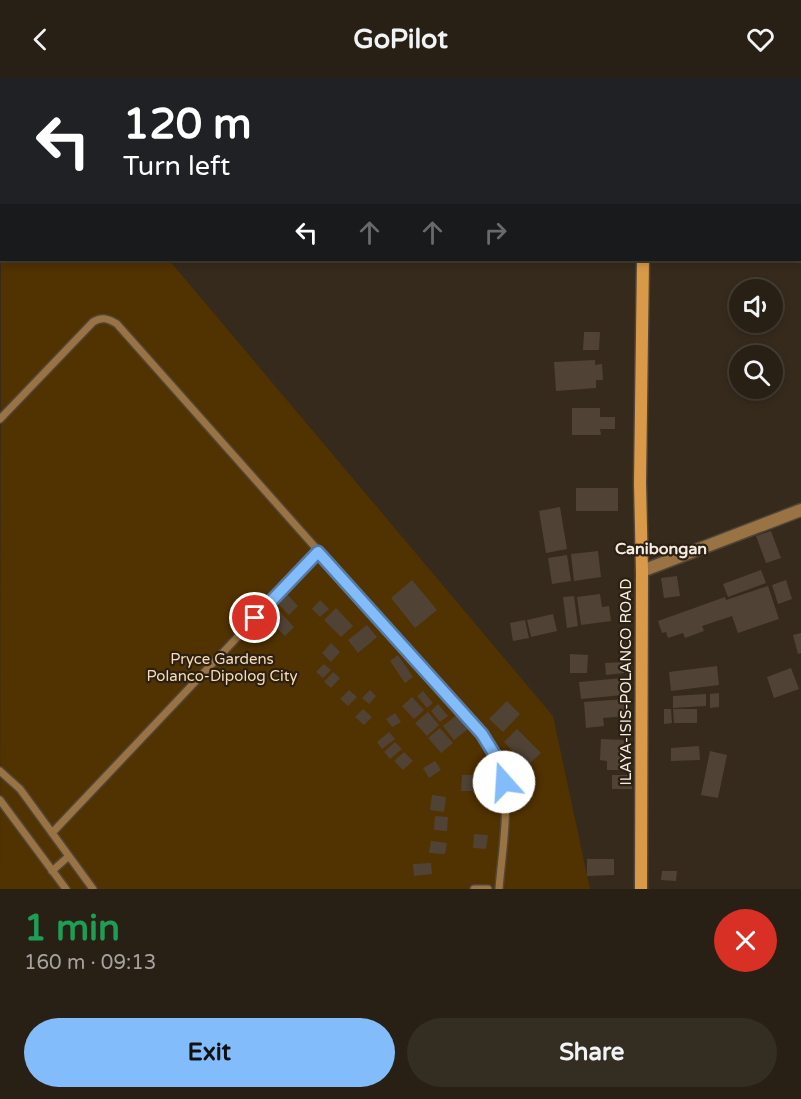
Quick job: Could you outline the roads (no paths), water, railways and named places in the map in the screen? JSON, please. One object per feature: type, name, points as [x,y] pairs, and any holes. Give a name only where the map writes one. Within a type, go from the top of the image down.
[{"type":"main road","name":"ILAYA-ISIS-POLANCO ROAD","points":[[641,889],[642,571],[639,483],[643,261]]},
{"type":"street","points":[[642,571],[801,510]]},
{"type":"lane","points":[[0,419],[93,322],[99,318],[109,319],[117,324],[482,734],[498,760],[504,782],[505,804],[499,889]]},
{"type":"lane","points":[[52,833],[318,552]]},
{"type":"lane","points":[[0,771],[20,789],[93,889]]},
{"type":"lane","points":[[0,800],[66,889]]},
{"type":"lane","points":[[52,871],[69,856]]},
{"type":"lane","points":[[474,889],[488,889]]},
{"type":"district","name":"Canibongan","points":[[661,549]]},
{"type":"park label","name":"Pryce Gardens Polanco-Dipolog City","points":[[222,668]]}]
